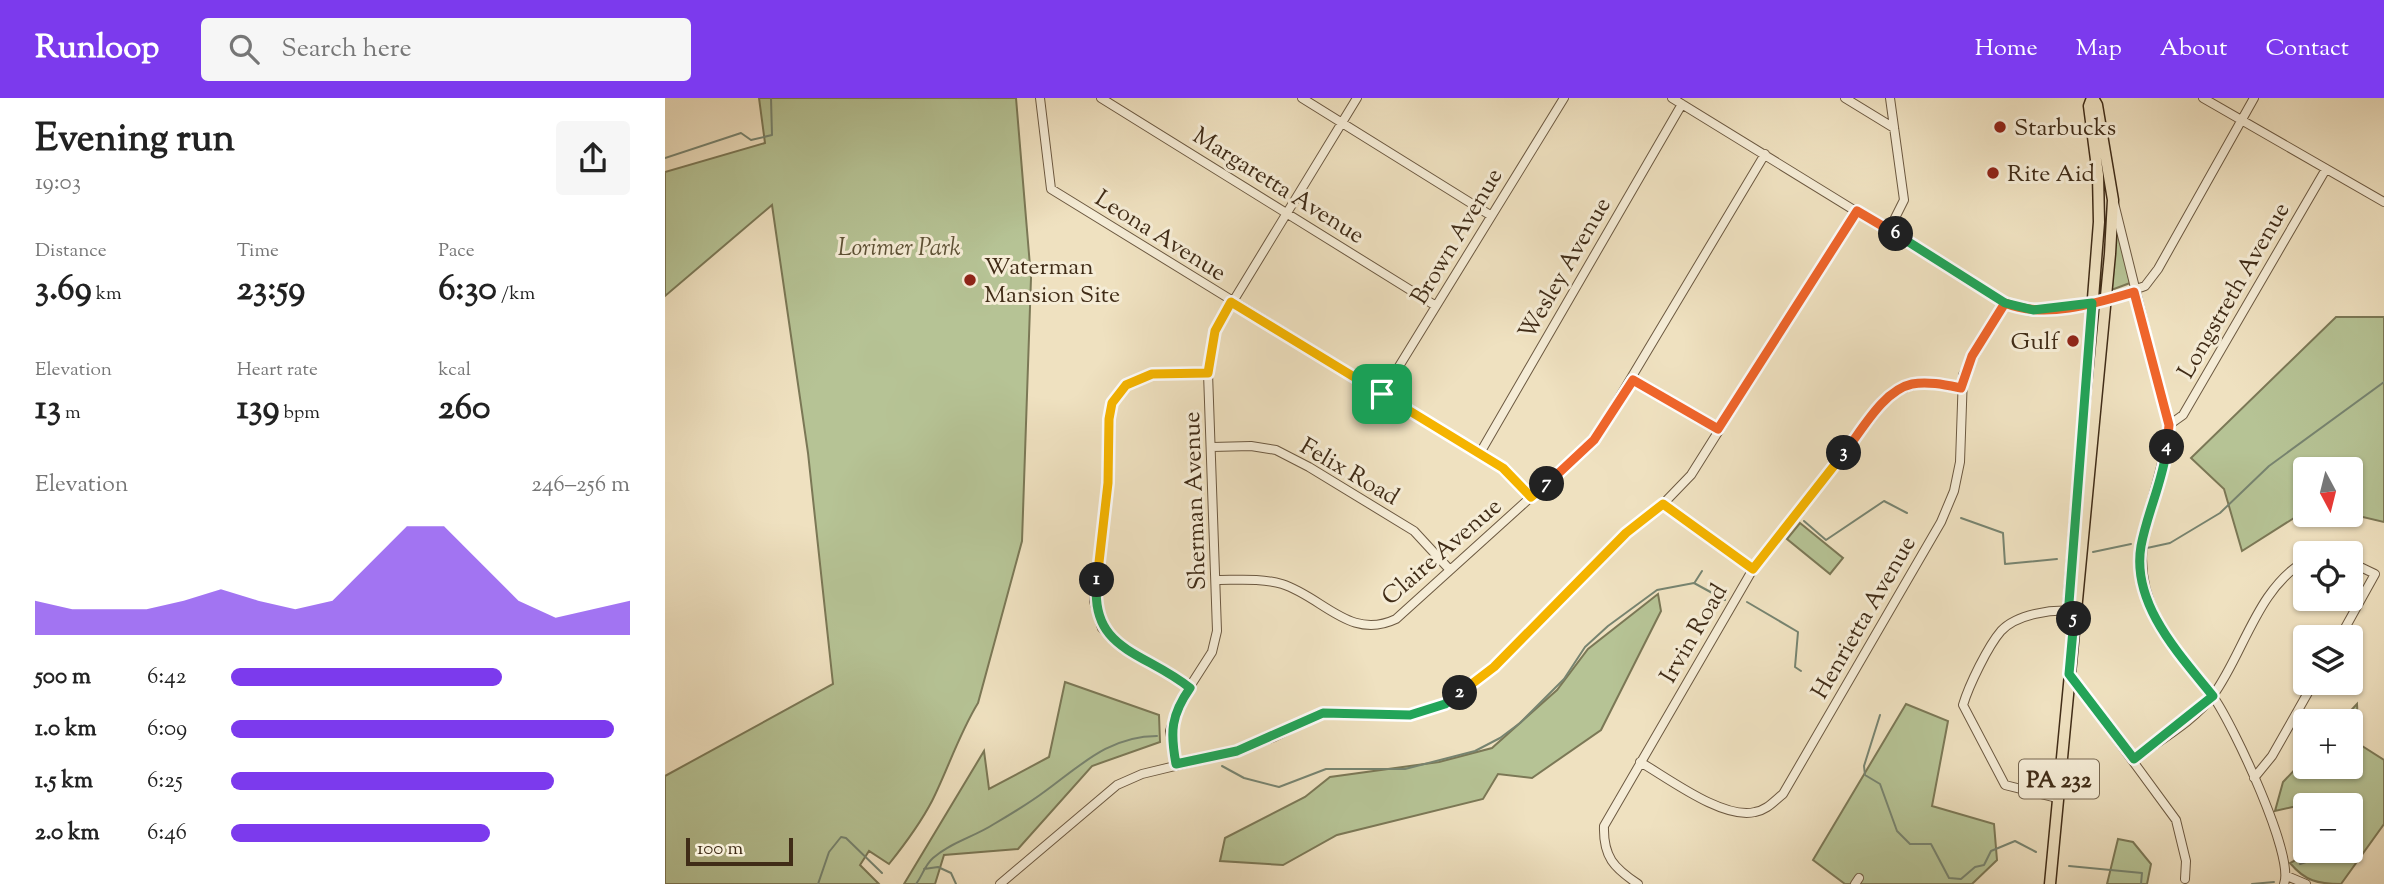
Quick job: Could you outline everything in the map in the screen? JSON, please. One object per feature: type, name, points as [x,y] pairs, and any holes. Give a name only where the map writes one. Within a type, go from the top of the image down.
[{"type":"main road","name":"PA 232","points":[[2050,884],[2074,611],[2079,602],[2098,302],[2100,201],[2089,106],[2092,98],[2097,104],[2113,200],[2098,302]]},
{"type":"street","name":"Leona Avenue","points":[[1040,98],[1051,188],[1231,302],[1480,453],[1503,468],[1531,497]]},
{"type":"street","name":"Margaretta Avenue","points":[[1101,98],[1436,306]]},
{"type":"street","points":[[1302,98],[1490,215]]},
{"type":"street","name":"Sherman Avenue","points":[[1176,764],[1170,731],[1180,702],[1212,652],[1217,631],[1208,373],[1215,331],[1357,98]]},
{"type":"street","name":"Brown Avenue","points":[[1382,394],[1564,98]]},
{"type":"street","points":[[1672,98],[2005,303],[2033,310],[2098,302],[2134,292],[2145,286],[2158,269],[2255,98]]},
{"type":"street","points":[[1845,98],[1894,128]]},
{"type":"street","points":[[1889,230],[1904,200],[1890,98]]},
{"type":"street","points":[[2203,98],[2384,202]]},
{"type":"street","name":"Wesley Avenue","points":[[1480,453],[1682,104]]},
{"type":"street","name":"Claire Avenue","points":[[1217,580],[1249,580],[1285,585],[1348,622],[1367,626],[1396,619],[1594,440],[1633,380],[1765,154]]},
{"type":"street","name":"Longstreth Avenue","points":[[2169,425],[2183,415],[2326,169]]},
{"type":"street","points":[[2113,200],[2119,214],[2134,292],[2169,425],[2166,456],[2141,545],[2143,585],[2168,639],[2213,696],[2235,730],[2281,846],[2285,880],[2306,884]]},
{"type":"street","points":[[1000,884],[1117,785],[1176,764],[1237,751],[1323,713],[1410,715],[1445,704],[1494,667],[1626,533],[1663,504],[1691,475],[1857,211]]},
{"type":"street","name":"Henrietta Avenue","points":[[1640,762],[1723,810],[1740,814],[1769,807],[1783,794],[1941,522],[1954,491],[1960,462],[1961,388],[1972,356],[2005,303]]},
{"type":"street","points":[[1190,688],[1114,640],[1102,628],[1094,601],[1108,483],[1109,419],[1112,403],[1126,385],[1152,374],[1208,373]]},
{"type":"street","points":[[1633,380],[1718,429]]},
{"type":"street","name":"Irvin Road","points":[[1638,884],[1615,868],[1603,843],[1604,826],[1753,569],[1886,400],[1910,384],[1961,388]]},
{"type":"street","name":"Felix Road","points":[[1212,447],[1251,446],[1276,450],[1309,467],[1414,531],[1450,570]]},
{"type":"street","points":[[1663,504],[1753,569]]},
{"type":"street","points":[[2134,759],[2213,696],[2271,592],[2293,568]]},
{"type":"street","points":[[2363,568],[2375,574],[2363,596]]},
{"type":"street","points":[[2057,799],[2005,785],[1963,705],[2001,631],[2032,616],[2053,611],[2074,611]]},
{"type":"street","points":[[2069,674],[2134,759],[2176,820],[2186,861],[2185,880]]},
{"type":"street","points":[[2254,778],[2272,756],[2307,695]]},
{"type":"green space","name":"Lorimer Park","points":[[759,98],[1016,98],[1031,278],[1022,541],[978,703],[932,801],[889,864],[869,851],[860,865],[879,884],[665,884],[665,776],[833,684],[808,453],[772,205],[665,296],[665,172],[765,143]]},
{"type":"green space","points":[[2117,223],[2130,283],[2112,289]]},
{"type":"green space","points":[[2336,317],[2384,317],[2384,522],[2363,517],[2363,457],[2293,457],[2293,519],[2242,551],[2224,489],[2191,458]]},
{"type":"green space","points":[[1800,523],[1843,558],[1830,574],[1787,539]]},
{"type":"green space","points":[[1658,594],[1661,611],[1601,730],[1532,778],[1498,774],[1483,799],[1337,835],[1283,865],[1220,861],[1225,838],[1305,797],[1330,777],[1439,762],[1492,748],[1557,690],[1588,649]]},
{"type":"green space","points":[[1065,682],[1159,715],[1160,742],[1092,766],[1018,849],[944,855],[935,884],[904,884],[984,751],[989,789],[1049,757]]},
{"type":"green space","points":[[1906,704],[1948,721],[1932,806],[1994,824],[1997,860],[1972,884],[1845,884],[1813,860]]},
{"type":"green space","points":[[2363,747],[2384,760],[2384,824],[2363,853],[2363,793],[2293,793],[2293,807],[2275,811],[2283,782],[2293,772],[2293,779],[2363,779]]},
{"type":"green space","points":[[2118,839],[2133,842],[2151,864],[2147,884],[2107,884]]},
{"type":"green space","points":[[2290,863],[2356,863],[2341,884],[2307,878]]},
{"type":"waterway","points":[[665,158],[741,133],[751,140],[772,135],[771,98]]},
{"type":"waterway","points":[[2147,548],[2170,543],[2220,513],[2269,466],[2384,382]]},
{"type":"waterway","points":[[1804,521],[1826,540],[1884,501],[1907,513]]},
{"type":"waterway","points":[[1961,518],[2003,533],[2005,564],[2057,559]]},
{"type":"waterway","points":[[2093,552],[2131,544]]},
{"type":"waterway","points":[[1695,582],[1702,571]]},
{"type":"waterway","points":[[1222,766],[1244,778],[1279,787],[1326,769],[1405,769],[1475,751],[1500,738],[1520,723],[1564,679],[1585,647],[1608,626],[1657,590],[1694,583],[1725,600]]},
{"type":"waterway","points":[[1747,602],[1798,632],[1795,667],[1801,671]]},
{"type":"waterway","points":[[1880,715],[1864,766],[1865,775],[1880,784],[1897,831],[1910,844],[1931,844],[1949,878],[1961,879],[1975,867],[1984,865],[1991,851],[2015,841],[2036,852]]},
{"type":"waterway","points":[[916,884],[928,864],[940,852],[1019,809],[1096,754],[1124,741],[1157,736]]},
{"type":"waterway","points":[[818,884],[829,852],[841,837],[846,838],[882,873]]},
{"type":"waterway","points":[[2069,866],[2142,873],[2141,884]]},
{"type":"waterway","points":[[924,869],[938,867],[951,873],[956,884]]},
{"type":"waterway","points":[[2252,884],[2274,882]]},
{"type":"place","name":"Starbucks","points":[[2000,127]]},
{"type":"place","name":"Rite Aid","points":[[1993,173]]},
{"type":"place","name":"Waterman Mansion Site","points":[[970,280]]},
{"type":"place","name":"Gulf","points":[[2073,341]]},
{"type":"route","points":[[1382,394],[1231,302],[1215,331],[1208,373],[1152,374],[1142,377],[1126,385],[1112,403],[1109,419],[1108,483],[1094,601],[1102,628],[1114,640],[1190,688],[1180,702],[1170,731],[1176,764],[1237,751],[1274,737],[1323,713],[1410,715],[1445,704],[1494,667],[1626,533],[1663,504],[1753,569],[1886,400],[1910,384],[1961,388],[1963,375],[1972,356],[2005,303],[2023,310],[2033,310],[2103,301],[2134,292],[2169,425],[2166,456],[2141,545],[2143,585],[2168,639],[2213,696],[2134,759],[2069,674],[2074,611],[2069,603],[2092,303],[2033,310],[2028,310],[2023,310],[2013,306],[2005,303],[1857,211],[1718,429],[1633,380],[1594,440],[1531,497],[1503,468],[1382,394]]}]
